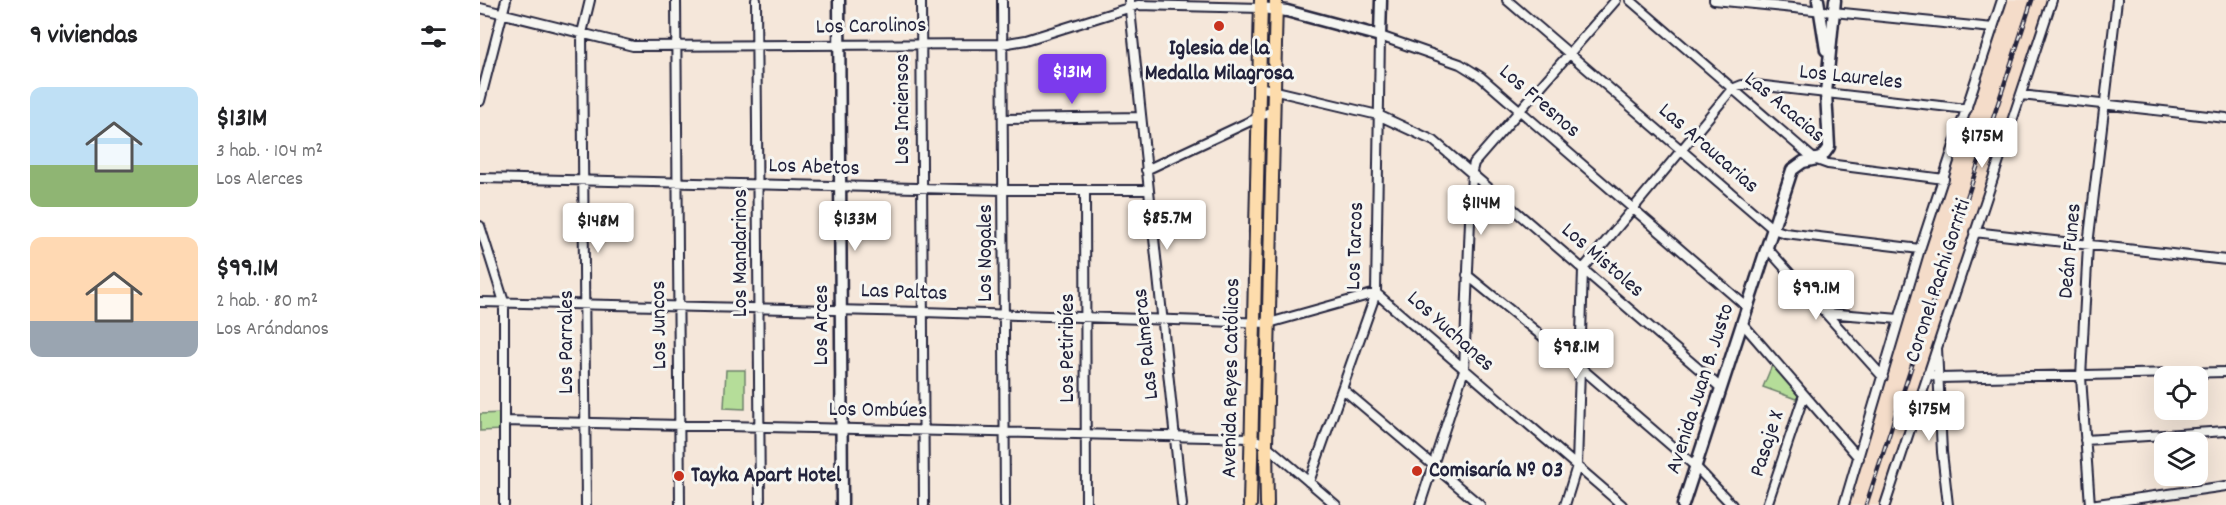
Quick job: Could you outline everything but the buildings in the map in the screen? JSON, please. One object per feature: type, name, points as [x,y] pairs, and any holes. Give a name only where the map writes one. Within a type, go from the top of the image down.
[{"type":"main road","name":"Avenida Reyes Católicos","points":[[1250,505],[1261,4]]},
{"type":"main road","name":"Avenida Reyes Católicos","points":[[1267,505],[1266,445],[1276,4]]},
{"type":"street","points":[[480,101],[506,0]]},
{"type":"street","name":"Los Parrales","points":[[586,505],[582,33],[590,0]]},
{"type":"street","name":"Los Juncos","points":[[676,0],[680,505]]},
{"type":"street","name":"Los Mandarinos","points":[[756,0],[760,505]]},
{"type":"street","name":"Los Arces","points":[[839,0],[842,505]]},
{"type":"street","name":"Los Inciensos","points":[[921,0],[924,505]]},
{"type":"street","name":"Los Nogales","points":[[1002,0],[1005,505]]},
{"type":"street","name":"Los Tarcos","points":[[1309,482],[1344,390],[1376,293],[1381,0]]},
{"type":"street","name":"Las Araucarias","points":[[1507,0],[1773,229],[1785,233],[1920,249]]},
{"type":"street","points":[[1420,505],[1464,370],[1474,164],[1616,0]]},
{"type":"street","name":"Las Acacias","points":[[1630,0],[1814,159],[1828,164],[1944,178]]},
{"type":"street","points":[[1714,0],[1818,6],[1833,13],[1993,28]]},
{"type":"street","name":"Avenida Juan B. Justo","points":[[1683,505],[1792,170],[1803,162],[1827,153],[1829,147],[1826,93],[1835,0]]},
{"type":"street","name":"Coronel Pachi Gorriti","points":[[1844,505],[1920,249],[2002,0]]},
{"type":"street","name":"Coronel Pachi Gorriti","points":[[1885,505],[2052,0]]},
{"type":"street","name":"Deán Funes","points":[[2090,505],[2081,377],[2088,245],[2117,0]]},
{"type":"street","name":"Los Carolinos","points":[[480,8],[633,46],[676,47],[1002,44],[1026,40],[1129,3],[1261,4]]},
{"type":"street","name":"Las Palmeras","points":[[1129,3],[1182,505]]},
{"type":"street","name":"Los Fresnos","points":[[1261,4],[1276,4],[1380,36],[1460,64],[1481,77],[1748,308]]},
{"type":"street","name":"Avenida Juan B. Justo","points":[[1818,6],[1828,62]]},
{"type":"street","name":"Los Laureles","points":[[1732,89],[1742,85],[1756,85],[1967,109]]},
{"type":"street","name":"Los Mistoles","points":[[1259,87],[1378,116],[1425,135],[1472,171],[1721,388]]},
{"type":"street","points":[[1565,505],[1577,466],[1583,269],[1732,89]]},
{"type":"street","points":[[2021,95],[2226,118]]},
{"type":"street","points":[[1146,170],[1274,110]]},
{"type":"street","points":[[1003,119],[1141,117]]},
{"type":"street","name":"Los Abetos","points":[[480,178],[1003,190],[1148,189]]},
{"type":"street","name":"Los Petiribíes","points":[[1085,191],[1086,505]]},
{"type":"street","points":[[480,226],[504,302],[504,505]]},
{"type":"street","points":[[1974,232],[2226,260]]},
{"type":"street","points":[[1767,248],[1883,377]]},
{"type":"street","points":[[1467,275],[1476,280],[1580,367],[1695,467],[1732,505]]},
{"type":"street","name":"Los Yuchanes","points":[[1255,322],[1269,323],[1376,293],[1622,505]]},
{"type":"street","name":"Las Paltas","points":[[480,302],[1255,322]]},
{"type":"street","points":[[1827,313],[1899,319]]},
{"type":"street","points":[[1743,324],[1859,458]]},
{"type":"street","points":[[1937,347],[1948,505]]},
{"type":"street","points":[[1928,373],[1939,378],[2081,377],[2226,372]]},
{"type":"street","points":[[1344,390],[1480,505]]},
{"type":"street","name":"Pasaje X","points":[[1767,505],[1804,395]]},
{"type":"street","name":"Los Ombúes","points":[[504,421],[1252,438]]},
{"type":"street","points":[[2085,440],[2226,431]]},
{"type":"street","points":[[1252,438],[1266,445],[1336,505]]},
{"type":"street","points":[[2090,505],[2226,486]]},
{"type":"shaded area","points":[[2008,0],[2048,0],[1934,346],[1912,422],[1880,505],[1850,505],[1905,313]]},
{"type":"green space","points":[[1262,120],[1269,120],[1266,314],[1259,314]]},
{"type":"green space","points":[[1258,337],[1264,337],[1263,431],[1256,431]]},
{"type":"green space","points":[[1773,363],[1800,394],[1796,399],[1763,387]]},
{"type":"green space","points":[[726,370],[745,370],[745,409],[724,408]]},
{"type":"green space","points":[[503,413],[503,430],[480,431],[480,414]]},
{"type":"railway","points":[[1866,505],[2032,0]]},
{"type":"place","name":"Iglesia de la Medalla Milagrosa","points":[[1219,26]]},
{"type":"place","name":"Comisaría Nº 03","points":[[1417,471]]},
{"type":"place","name":"Tayka Apart Hotel","points":[[679,476]]}]
